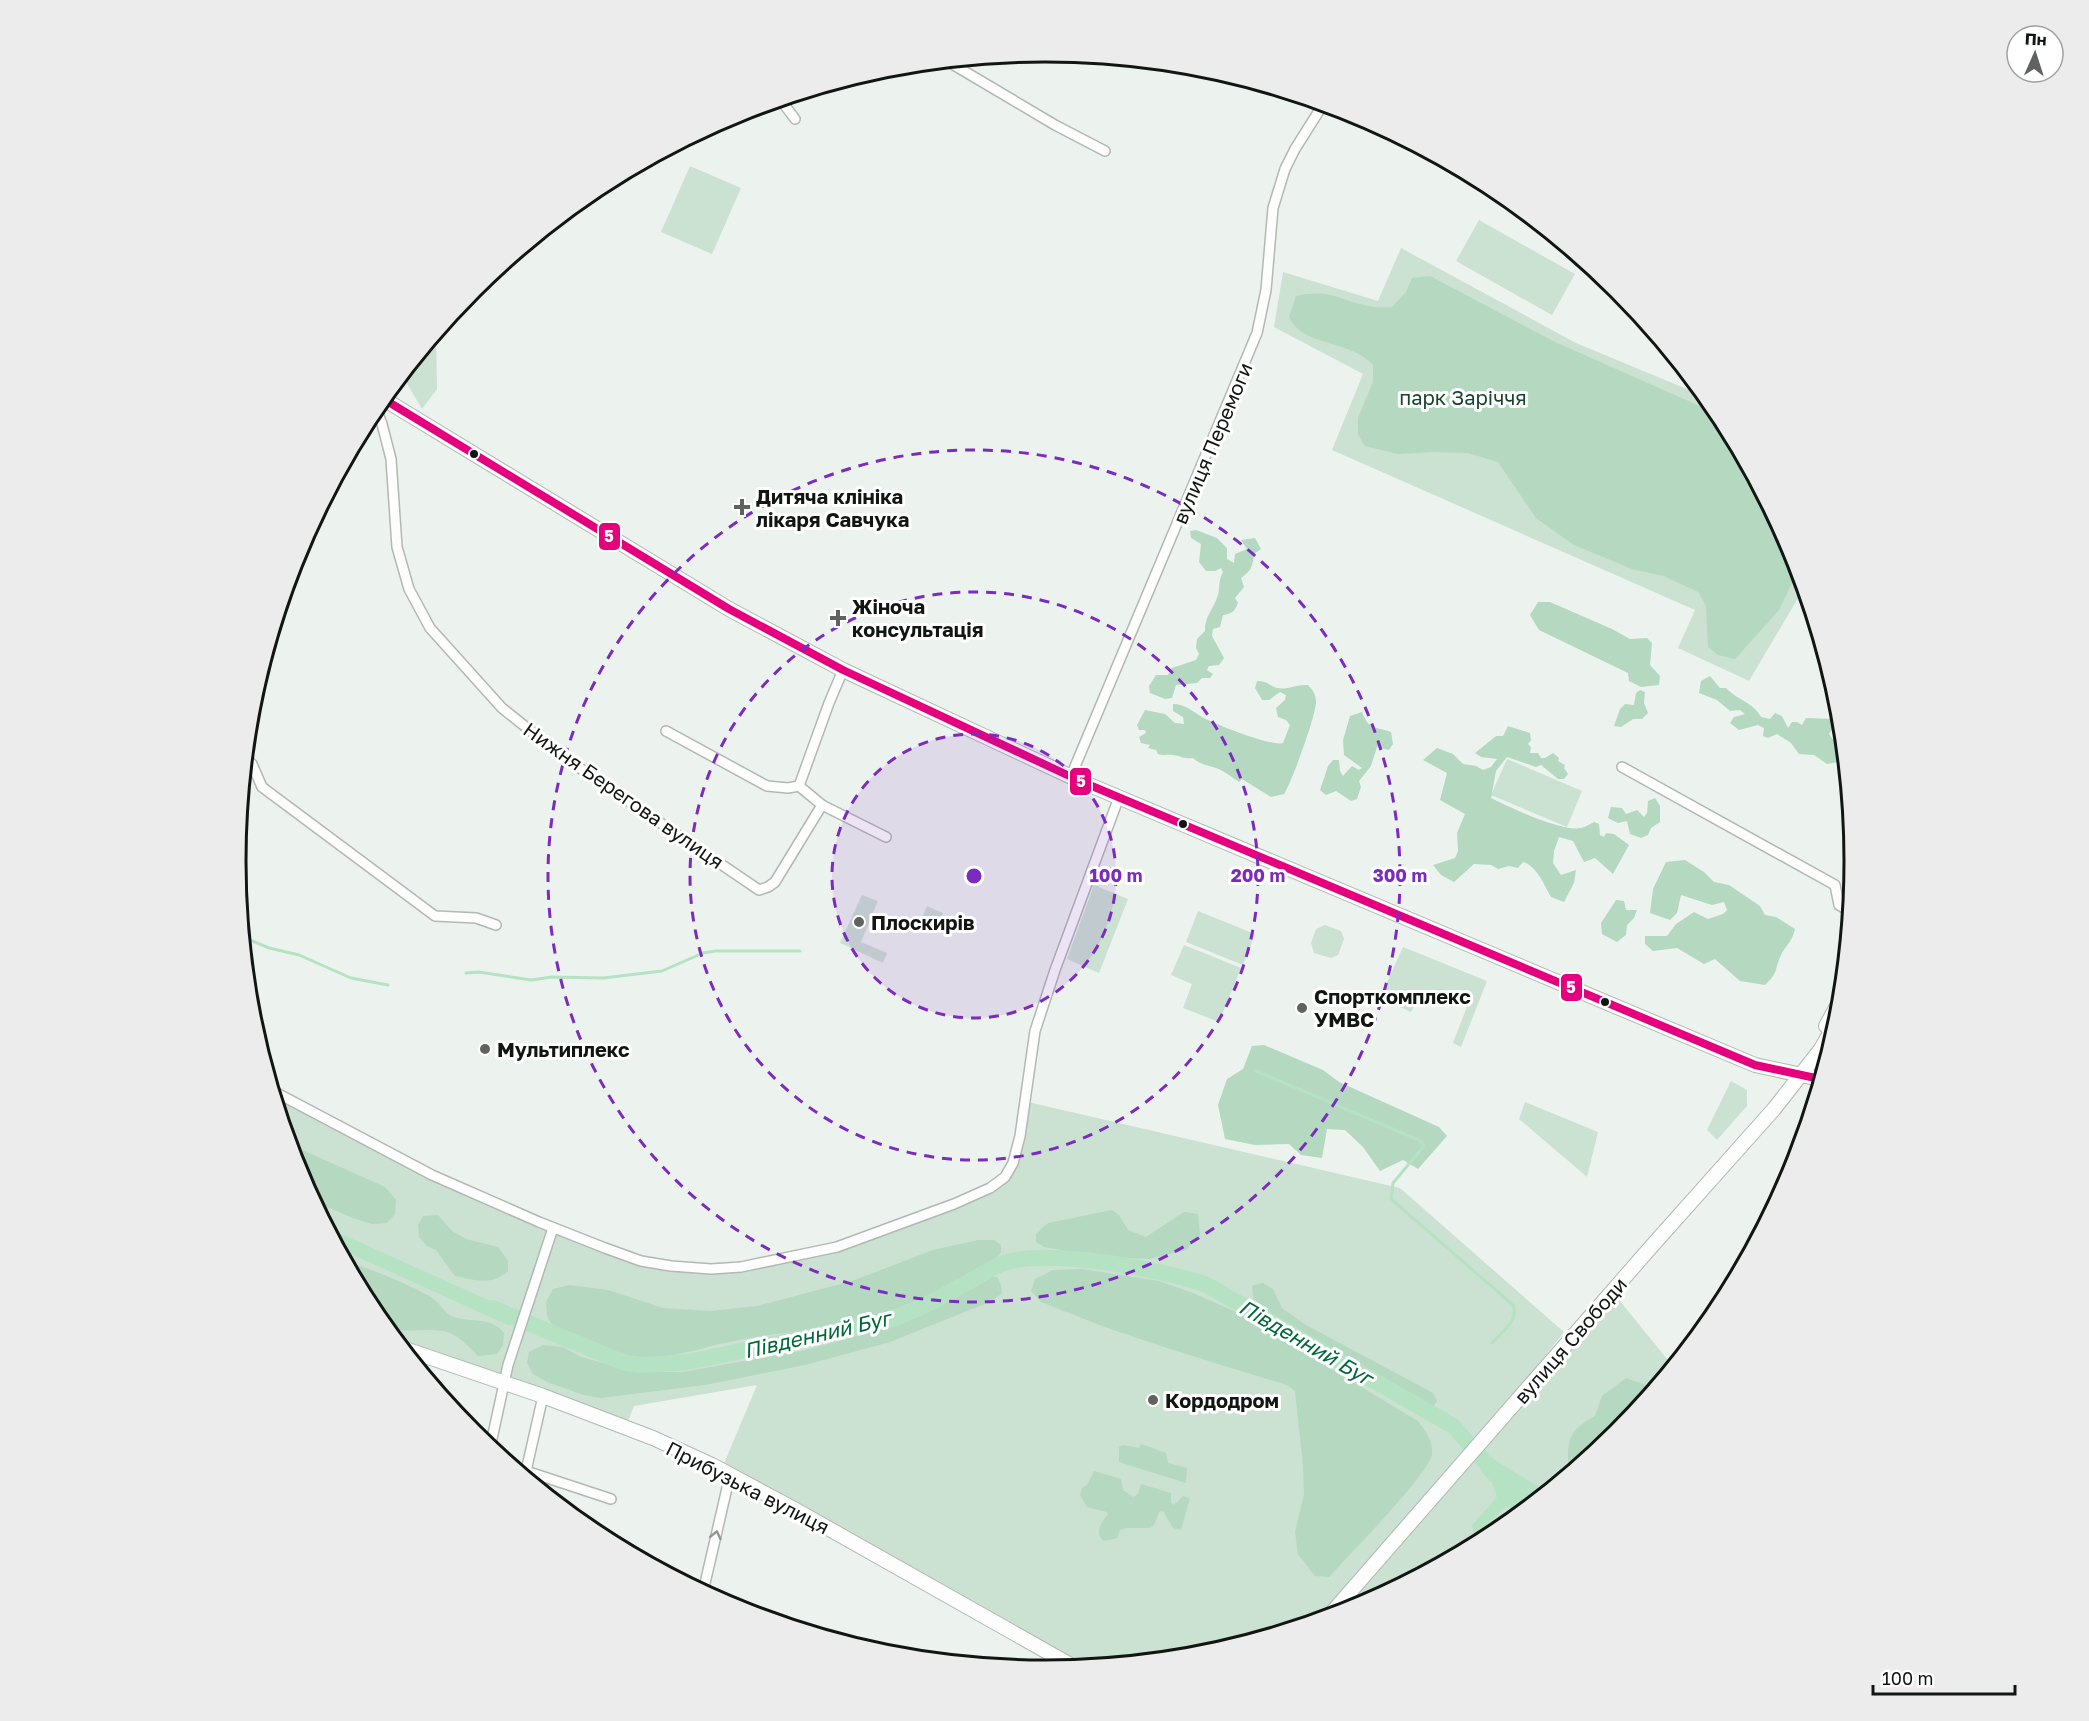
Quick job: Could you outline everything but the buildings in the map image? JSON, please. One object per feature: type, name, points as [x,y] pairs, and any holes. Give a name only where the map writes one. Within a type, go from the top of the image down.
[{"type":"street","points":[[956,66],[1105,151]]},
{"type":"street","points":[[785,105],[795,119]]},
{"type":"street","name":"вулиця Перемоги","points":[[1071,776],[1257,333],[1266,290],[1273,208],[1285,169],[1295,148],[1319,111]]},
{"type":"street","points":[[390,403],[729,609],[843,670],[1119,797],[1755,1065],[1813,1078]]},
{"type":"street","name":"Нижня Берегова вулиця","points":[[380,418],[392,459],[397,547],[409,589],[430,627],[502,708],[562,756],[759,890],[768,887],[781,873],[822,805]]},
{"type":"street","points":[[799,786],[843,670]]},
{"type":"street","points":[[666,731],[767,786],[788,788],[799,786],[822,805],[886,837]]},
{"type":"street","points":[[251,763],[262,787],[435,916],[476,918],[496,925]]},
{"type":"street","points":[[1622,767],[1835,885],[1839,905],[1842,907]]},
{"type":"street","points":[[282,1096],[432,1175],[554,1228],[641,1261],[695,1269],[741,1267],[859,1240],[954,1204],[1001,1182],[1009,1171],[1017,1151],[1035,1031],[1119,797]]},
{"type":"street","name":"вулиця Свободи","points":[[1810,1063],[1815,1047],[1825,1028]]},
{"type":"street","name":"вулиця Свободи","points":[[1341,1602],[1774,1109],[1820,1050]]},
{"type":"street","points":[[492,1437],[515,1342],[554,1228]]},
{"type":"street","name":"Прибузька вулиця","points":[[416,1353],[543,1396],[653,1438],[730,1475],[1060,1659]]},
{"type":"street","points":[[527,1468],[543,1396]]},
{"type":"street","points":[[533,1473],[611,1499]]},
{"type":"street","points":[[705,1583],[730,1475]]},
{"type":"green space","points":[[690,166],[741,188],[712,254],[661,232]]},
{"type":"green space","points":[[1479,220],[1575,274],[1552,315],[1456,261]]},
{"type":"green space","name":"парк Заріччя","points":[[1401,248],[1576,343],[1690,390],[1736,461],[1761,507],[1783,555],[1799,597],[1749,681],[1678,648],[1695,610],[1332,450],[1363,374],[1274,327],[1283,272],[1378,301]]},
{"type":"green space","name":"парк Заріччя","points":[[1430,276],[1555,342],[1702,407],[1736,461],[1761,507],[1793,581],[1779,610],[1735,659],[1718,655],[1708,647],[1706,606],[1698,592],[1664,576],[1632,569],[1574,545],[1536,518],[1498,462],[1468,453],[1398,454],[1365,446],[1358,434],[1358,418],[1373,382],[1373,365],[1352,351],[1304,334],[1295,327],[1289,317],[1296,296],[1308,294],[1326,294],[1370,307],[1392,307],[1406,292],[1412,278]]},
{"type":"green space","points":[[436,343],[437,389],[422,409],[406,381]]},
{"type":"green space","points":[[1196,530],[1217,538],[1227,548],[1227,559],[1234,563],[1235,554],[1247,549],[1241,540],[1255,538],[1261,549],[1254,554],[1251,568],[1241,578],[1244,587],[1235,598],[1238,603],[1236,608],[1231,613],[1223,615],[1220,627],[1213,629],[1212,636],[1224,658],[1219,665],[1209,666],[1207,670],[1213,674],[1210,678],[1202,678],[1197,683],[1176,685],[1172,698],[1165,699],[1150,693],[1149,686],[1156,675],[1168,675],[1172,668],[1196,660],[1199,654],[1196,648],[1197,639],[1205,631],[1206,621],[1218,595],[1223,572],[1221,568],[1206,571],[1199,562],[1201,544],[1191,538],[1190,531]]},
{"type":"green space","points":[[1538,602],[1550,602],[1630,639],[1647,638],[1652,643],[1650,665],[1660,676],[1659,685],[1641,687],[1629,681],[1628,673],[1539,630],[1530,615]]},
{"type":"green space","points":[[1710,676],[1720,688],[1726,688],[1749,704],[1761,717],[1770,719],[1775,713],[1782,716],[1788,728],[1792,722],[1802,725],[1806,718],[1830,719],[1832,729],[1829,734],[1834,741],[1838,762],[1827,764],[1814,755],[1799,754],[1791,743],[1777,734],[1768,738],[1763,736],[1764,728],[1758,725],[1739,730],[1730,723],[1734,717],[1745,714],[1740,710],[1730,711],[1717,700],[1699,693],[1701,681]]},
{"type":"green space","points":[[1257,681],[1277,688],[1308,685],[1315,697],[1315,709],[1308,734],[1284,794],[1271,797],[1242,779],[1239,782],[1222,771],[1193,758],[1158,754],[1156,750],[1148,748],[1150,745],[1141,743],[1139,737],[1146,733],[1145,730],[1139,730],[1137,725],[1145,710],[1165,714],[1175,723],[1184,724],[1183,717],[1173,711],[1173,704],[1177,704],[1243,734],[1268,742],[1283,743],[1290,725],[1286,720],[1278,717],[1276,708],[1285,700],[1286,695],[1280,692],[1269,700],[1262,700],[1255,688]]},
{"type":"green space","points":[[1640,690],[1645,692],[1644,703],[1648,713],[1642,719],[1633,719],[1621,727],[1614,726],[1620,709],[1625,704],[1634,705],[1636,693]]},
{"type":"green space","points":[[1362,712],[1370,725],[1391,732],[1393,744],[1389,750],[1377,747],[1371,766],[1359,781],[1361,787],[1357,799],[1351,801],[1336,791],[1326,795],[1320,790],[1328,766],[1333,760],[1339,760],[1343,776],[1352,766],[1359,770],[1362,768],[1344,755],[1343,740],[1350,716]]},
{"type":"green space","points":[[1508,726],[1530,733],[1531,740],[1528,744],[1531,747],[1530,753],[1538,753],[1541,758],[1545,758],[1553,753],[1559,758],[1558,761],[1565,765],[1564,768],[1568,774],[1564,779],[1558,779],[1541,765],[1536,767],[1507,757],[1496,771],[1491,798],[1536,818],[1561,826],[1581,828],[1594,822],[1599,824],[1600,835],[1604,837],[1606,833],[1614,834],[1629,845],[1613,874],[1595,858],[1584,862],[1573,841],[1559,837],[1553,863],[1561,875],[1576,870],[1574,883],[1564,902],[1551,897],[1532,867],[1523,862],[1518,868],[1509,866],[1498,869],[1491,865],[1474,864],[1454,882],[1441,875],[1433,865],[1455,858],[1458,851],[1457,833],[1465,814],[1440,800],[1447,773],[1423,760],[1437,748],[1453,754],[1463,764],[1476,766],[1483,770],[1491,767],[1497,759],[1481,757],[1475,753],[1496,736],[1503,736]]},
{"type":"green space","points":[[1507,759],[1582,791],[1567,827],[1491,795]]},
{"type":"green space","points":[[1655,798],[1660,806],[1660,822],[1651,828],[1648,835],[1641,838],[1630,834],[1627,821],[1618,823],[1608,818],[1611,807],[1622,808],[1626,814],[1637,810],[1644,817],[1647,813],[1648,801]]},
{"type":"green space","points":[[1685,860],[1704,872],[1714,882],[1729,885],[1760,906],[1765,915],[1776,917],[1795,929],[1774,974],[1765,985],[1740,981],[1715,959],[1704,964],[1677,948],[1653,951],[1645,944],[1645,936],[1667,936],[1676,924],[1694,912],[1708,919],[1723,914],[1727,910],[1724,902],[1712,905],[1681,895],[1677,913],[1670,920],[1650,913],[1653,889],[1666,862]]},
{"type":"green space","points":[[1094,885],[1128,899],[1099,973],[1067,959]]},
{"type":"green space","name":"Плоскирів","points":[[862,895],[878,901],[861,942],[887,953],[883,963],[840,943]]},
{"type":"green space","points":[[1616,900],[1624,901],[1626,910],[1637,910],[1634,918],[1627,925],[1626,935],[1617,942],[1602,934],[1601,923]]},
{"type":"green space","points":[[927,906],[943,913],[938,925],[922,918]]},
{"type":"green space","points":[[1198,911],[1255,934],[1243,965],[1186,942]]},
{"type":"green space","points":[[1325,925],[1341,931],[1344,939],[1338,955],[1331,958],[1314,953],[1311,943],[1316,929]]},
{"type":"green space","points":[[1184,945],[1241,968],[1219,1022],[1183,1008],[1192,984],[1171,975]]},
{"type":"green space","points":[[1403,947],[1487,981],[1461,1047],[1453,1043],[1468,1004],[1451,997],[1449,1003],[1438,999],[1436,1005],[1418,998],[1411,1012],[1380,998]]},
{"type":"green space","points":[[1264,1045],[1323,1070],[1339,1082],[1439,1127],[1447,1136],[1418,1169],[1403,1160],[1380,1171],[1363,1147],[1345,1130],[1327,1129],[1322,1158],[1301,1155],[1289,1144],[1255,1145],[1225,1139],[1218,1105],[1227,1079],[1243,1069],[1252,1046]]},
{"type":"green space","points":[[1731,1081],[1747,1090],[1747,1106],[1717,1140],[1707,1130]]},
{"type":"green space","points":[[283,1101],[430,1179],[548,1230],[501,1377],[410,1345],[380,1304],[328,1214],[306,1166]]},
{"type":"green space","points":[[1028,1102],[1400,1188],[1564,1332],[1504,1407],[1332,1606],[1251,1632],[1200,1644],[1149,1653],[1097,1658],[1068,1659],[723,1466],[757,1385],[634,1406],[627,1424],[508,1379],[556,1233],[640,1265],[695,1273],[741,1271],[956,1208],[1003,1185],[1013,1173],[1021,1152]]},
{"type":"green space","points":[[1525,1102],[1598,1132],[1587,1177],[1519,1119]]},
{"type":"green space","points":[[300,1149],[385,1187],[396,1200],[395,1214],[387,1223],[372,1224],[324,1206]]},
{"type":"green space","points":[[1112,1210],[1119,1215],[1128,1230],[1146,1237],[1184,1212],[1198,1214],[1200,1235],[1186,1250],[1149,1259],[1097,1256],[1044,1247],[1036,1242],[1036,1234],[1048,1223]]},
{"type":"green space","points":[[438,1215],[452,1231],[466,1239],[498,1247],[508,1261],[508,1271],[496,1279],[489,1280],[455,1276],[436,1250],[427,1246],[419,1237],[418,1225],[423,1216]]},
{"type":"green space","points":[[978,1240],[994,1240],[1001,1245],[1001,1253],[982,1269],[967,1277],[896,1309],[846,1324],[743,1339],[670,1355],[645,1358],[609,1350],[565,1332],[549,1320],[547,1314],[546,1302],[553,1289],[570,1285],[608,1290],[663,1308],[711,1311],[757,1306],[852,1281],[933,1250]]},
{"type":"green space","points":[[356,1264],[388,1276],[433,1298],[454,1317],[493,1324],[504,1333],[503,1345],[497,1354],[478,1356],[461,1339],[445,1332],[399,1330]]},
{"type":"green space","points":[[1082,1269],[1159,1281],[1238,1313],[1418,1421],[1431,1444],[1432,1454],[1428,1463],[1391,1510],[1329,1577],[1315,1576],[1298,1554],[1295,1532],[1304,1495],[1295,1391],[1287,1385],[1102,1326],[1041,1302],[1031,1291],[1035,1279],[1053,1270]]},
{"type":"green space","points":[[990,1277],[997,1277],[1002,1293],[992,1301],[890,1342],[805,1365],[705,1385],[601,1398],[584,1395],[547,1382],[533,1374],[527,1363],[529,1352],[543,1345],[563,1347],[581,1357],[615,1366],[653,1372],[683,1372],[801,1351],[891,1327],[949,1300]]},
{"type":"green space","points":[[1263,1283],[1273,1289],[1282,1308],[1306,1325],[1433,1393],[1437,1401],[1433,1407],[1422,1404],[1335,1358],[1272,1317],[1254,1302],[1252,1286]]},
{"type":"green space","points":[[1615,1295],[1668,1360],[1645,1387],[1571,1461],[1488,1525],[1398,1577],[1350,1599]]},
{"type":"green space","points":[[1626,1378],[1646,1385],[1569,1463],[1570,1439],[1578,1427],[1595,1416],[1602,1396]]},
{"type":"green space","points":[[1141,1444],[1166,1453],[1168,1463],[1187,1468],[1186,1483],[1119,1462],[1119,1447],[1123,1445],[1139,1448]]},
{"type":"green space","points":[[1094,1471],[1121,1479],[1123,1490],[1133,1497],[1138,1494],[1141,1484],[1171,1493],[1171,1503],[1174,1505],[1183,1496],[1190,1498],[1181,1530],[1173,1528],[1163,1511],[1159,1512],[1154,1525],[1150,1528],[1126,1528],[1120,1530],[1117,1538],[1104,1541],[1099,1531],[1107,1512],[1087,1507],[1080,1495]]},
{"type":"shaded area","points":[[338,1233],[515,1312],[510,1326],[349,1253]]},
{"type":"shaded area","points":[[1491,1459],[1539,1487],[1512,1508],[1504,1508],[1475,1533],[1472,1525],[1497,1497],[1492,1483],[1481,1471]]},
{"type":"waterway","points":[[250,940],[269,948],[299,955],[351,978],[388,985]]},
{"type":"waterway","points":[[466,973],[479,972],[531,980],[552,977],[603,978],[662,971],[703,953],[715,951],[800,951]]},
{"type":"waterway","points":[[1256,1071],[1421,1141],[1424,1146],[1393,1183],[1391,1199],[1513,1305],[1512,1321],[1492,1343]]},
{"type":"waterway","name":"Південний Буг","points":[[492,1308],[625,1363],[642,1365],[688,1362],[890,1320],[932,1302],[1004,1263],[1048,1258],[1106,1262],[1163,1273],[1207,1285],[1453,1426],[1487,1464],[1505,1479]]},
{"type":"transit line","name":"5","points":[[390,403],[729,609],[843,670],[1080,781],[1755,1065],[1813,1077]]},
{"type":"place","name":"Дитяча клініка лікаря Савчука","points":[[742,507]]},
{"type":"place","name":"Жіноча консультація","points":[[838,618]]},
{"type":"place","name":"Плоскирів","points":[[859,922]]},
{"type":"place","name":"Спорткомплекс УМВС","points":[[1302,1008]]},
{"type":"place","name":"Мультиплекс","points":[[485,1049]]},
{"type":"place","name":"Кордодром","points":[[1153,1400]]}]
